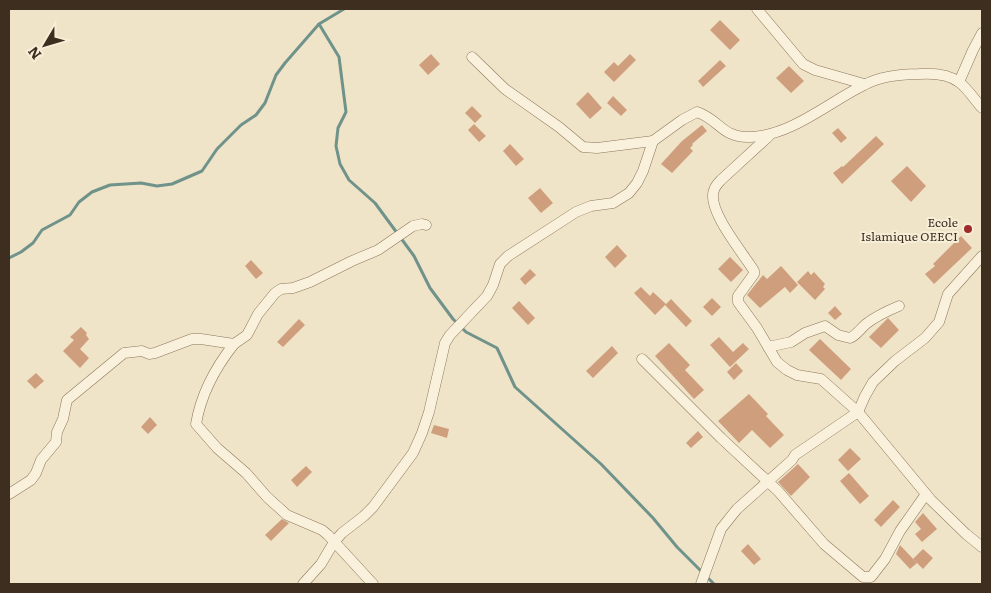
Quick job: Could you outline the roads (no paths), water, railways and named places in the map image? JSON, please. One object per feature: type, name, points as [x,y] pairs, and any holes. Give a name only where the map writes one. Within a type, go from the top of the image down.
[{"type":"street","points":[[757,9],[803,64],[815,70],[864,84]]},
{"type":"street","points":[[959,82],[982,33]]},
{"type":"street","points":[[472,56],[505,89],[584,148],[653,141],[682,120],[697,112],[706,115],[727,133],[750,137],[770,135]]},
{"type":"street","points":[[982,108],[959,82],[935,73],[889,76],[864,84],[804,119],[770,135],[721,180],[714,189],[712,196],[720,220],[754,271],[754,274],[738,296],[738,302],[777,362],[797,375],[821,379],[858,412],[926,494],[966,534],[982,547]]},
{"type":"street","points":[[303,584],[321,564],[334,542],[348,527],[373,507],[413,452],[429,412],[445,343],[450,335],[487,296],[503,260],[576,212],[591,206],[613,203],[628,194],[644,171],[653,141]]},
{"type":"street","points":[[373,584],[322,530],[287,514],[267,497],[246,473],[217,448],[196,424],[198,410],[207,385],[234,344],[247,335],[258,314],[275,293],[282,289],[293,288],[310,282],[352,260],[378,250],[413,226],[426,225]]},
{"type":"street","points":[[701,584],[721,529],[737,509],[792,460],[795,455],[858,412],[874,382],[895,361],[925,338],[939,322],[948,294],[982,256]]},
{"type":"street","points":[[768,347],[792,342],[805,333],[825,326],[838,335],[850,338],[877,315],[900,306]]},
{"type":"street","points":[[9,494],[31,480],[38,470],[41,460],[56,442],[57,432],[64,418],[67,400],[124,353],[142,351],[148,354],[155,353],[184,342],[200,339],[234,344]]},
{"type":"street","points":[[642,359],[720,438],[778,491],[824,544],[862,577],[871,577],[878,569],[900,531],[926,494]]},
{"type":"waterway","points":[[9,258],[33,243],[42,230],[70,215],[79,202],[92,192],[110,185],[141,183],[157,186],[172,184],[202,171],[217,149],[241,125],[256,115],[265,103],[276,75],[319,24],[344,9]]},
{"type":"waterway","points":[[319,24],[339,57],[346,112],[338,128],[336,146],[340,164],[349,180],[375,203],[414,256],[430,288],[453,319],[466,332],[497,348],[515,387],[601,464],[653,518],[677,547],[714,584]]},
{"type":"place","name":"Ecole Islamique OEECI","points":[[968,229]]}]
